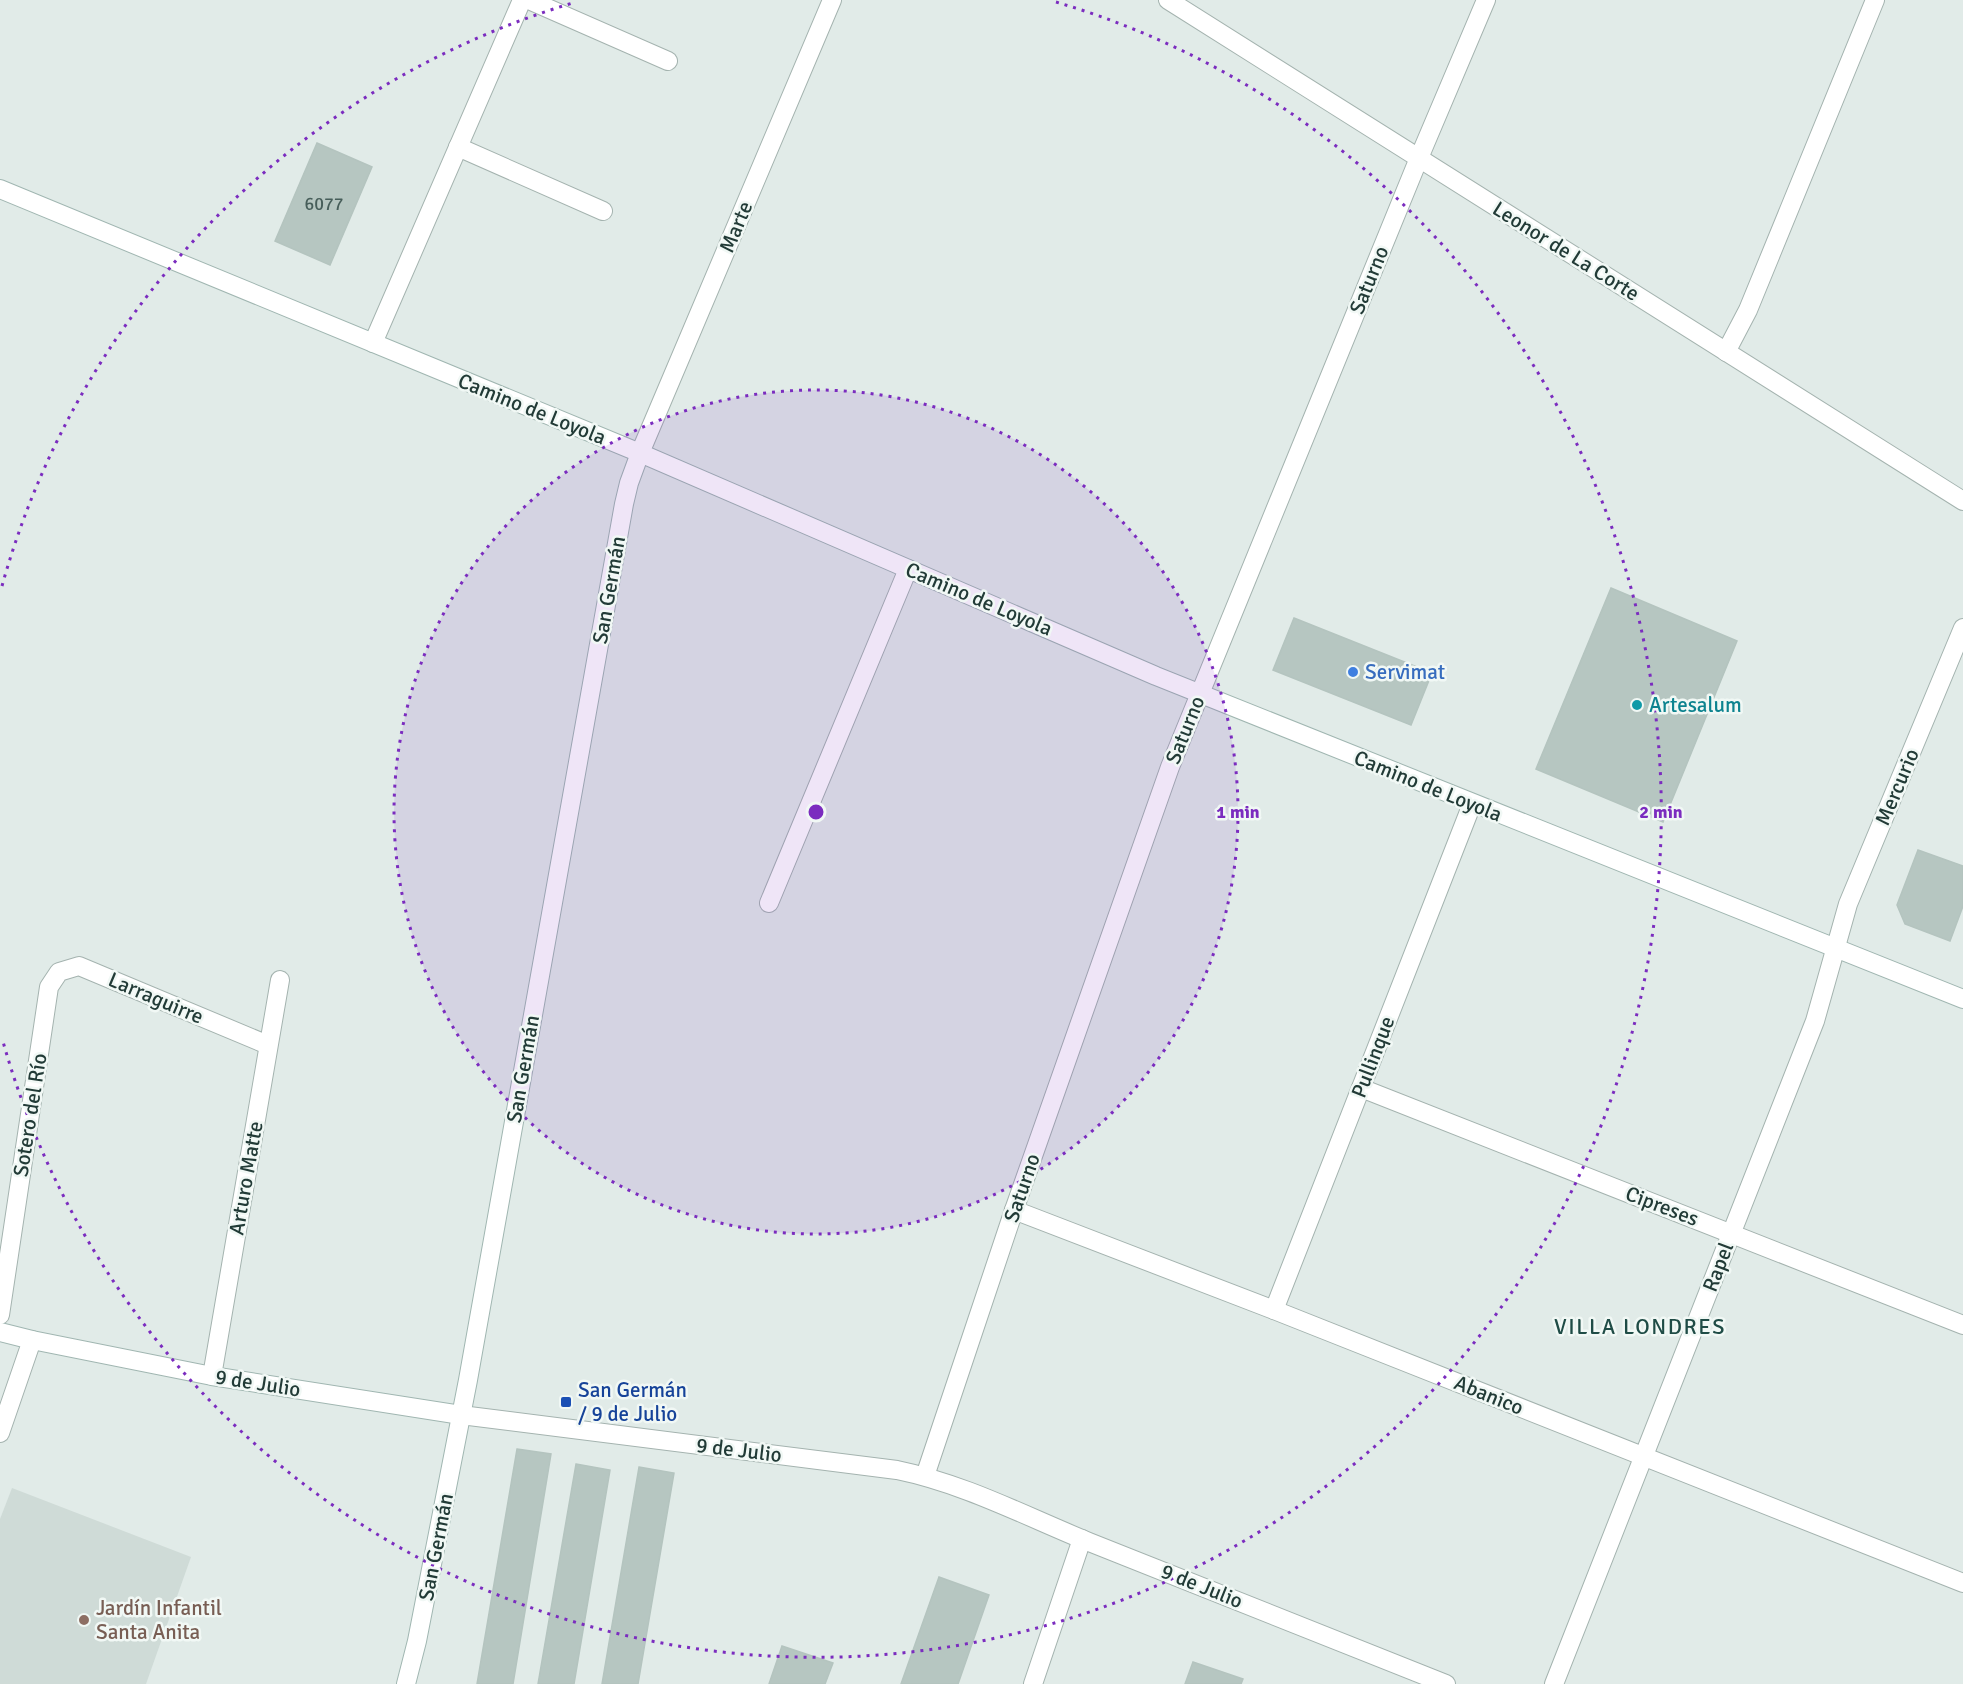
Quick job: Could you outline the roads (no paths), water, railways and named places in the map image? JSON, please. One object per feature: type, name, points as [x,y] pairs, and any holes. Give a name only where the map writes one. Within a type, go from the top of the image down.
[{"type":"street","points":[[373,343],[522,0]]},
{"type":"street","points":[[529,0],[668,61]]},
{"type":"street","name":"Marte","points":[[640,453],[832,0]]},
{"type":"street","name":"Leonor de La Corte","points":[[1168,0],[1963,501]]},
{"type":"street","name":"Saturno","points":[[925,1476],[1014,1210],[1170,767],[1486,0]]},
{"type":"street","points":[[1726,352],[1748,310],[1875,0]]},
{"type":"street","points":[[458,147],[603,211]]},
{"type":"street","name":"Camino de Loyola","points":[[0,189],[640,453],[1200,694],[1963,999]]},
{"type":"street","name":"San Germán","points":[[406,1684],[417,1641],[461,1415],[624,504],[640,453]]},
{"type":"street","points":[[769,903],[908,569]]},
{"type":"street","name":"Mercurio","points":[[1836,949],[1848,904],[1963,628]]},
{"type":"street","name":"Pullinque","points":[[1274,1310],[1472,804]]},
{"type":"street","name":"Rapel","points":[[1554,1684],[1815,1021],[1836,949]]},
{"type":"street","name":"Larraguirre","points":[[49,987],[59,972],[79,966],[268,1045]]},
{"type":"street","name":"Arturo Matte","points":[[212,1376],[280,980]]},
{"type":"street","name":"Sotero del Río","points":[[0,1315],[49,987]]},
{"type":"street","name":"Cipreses","points":[[1361,1088],[1963,1325]]},
{"type":"street","name":"Abanico","points":[[1014,1210],[1274,1310],[1963,1583]]},
{"type":"street","name":"9 de Julio","points":[[0,1332],[212,1376],[461,1415],[897,1470],[925,1476],[958,1486],[1082,1539],[1446,1684]]},
{"type":"street","points":[[0,1433],[32,1340]]},
{"type":"street","points":[[1033,1684],[1082,1539]]},
{"type":"place","name":"Servimat","points":[[1353,672]]},
{"type":"place","name":"Artesalum","points":[[1637,705]]},
{"type":"place","name":"San Germán / 9 de Julio","points":[[566,1402]]},
{"type":"place","name":"Jardín Infantil Santa Anita","points":[[84,1620]]},
{"type":"district","name":"VILLA LONDRES","points":[[1640,1326]]}]
